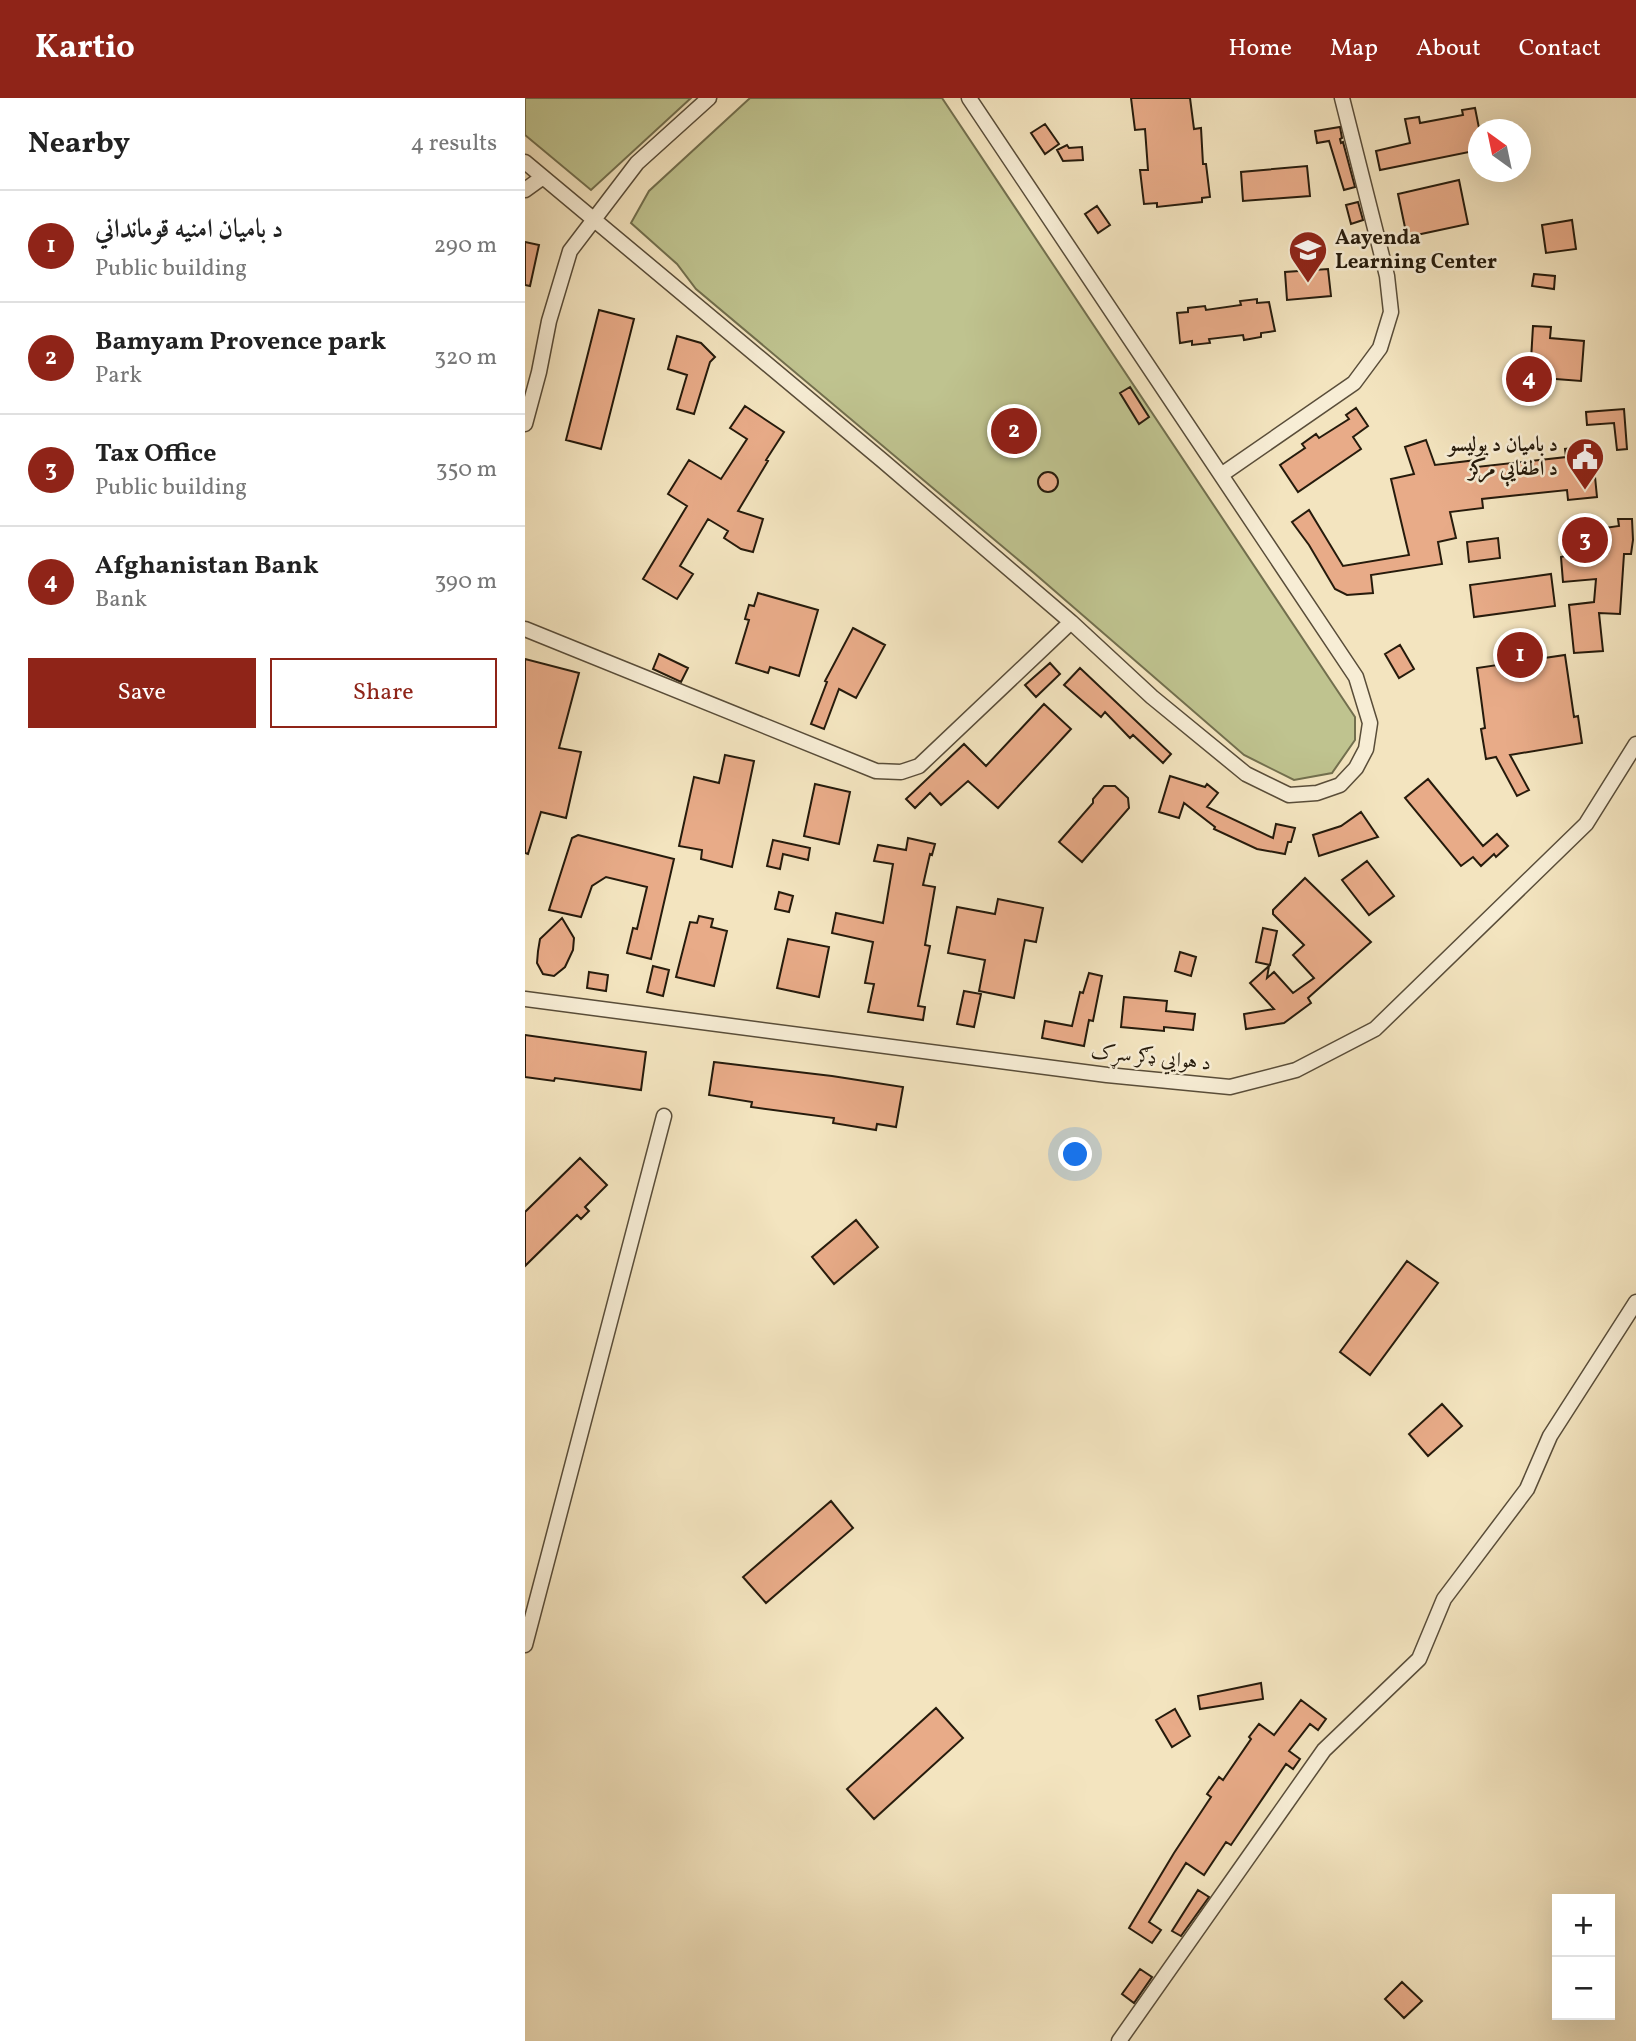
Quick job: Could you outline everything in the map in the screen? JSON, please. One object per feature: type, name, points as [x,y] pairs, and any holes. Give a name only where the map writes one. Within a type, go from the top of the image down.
[{"type":"street","points":[[525,424],[540,372],[549,321],[570,251],[637,163],[709,98]]},
{"type":"street","points":[[525,162],[883,461],[1071,622],[1152,697],[1246,774],[1289,795],[1317,793],[1340,785],[1356,768],[1366,750],[1370,723],[1356,677],[969,98]]},
{"type":"street","points":[[1221,475],[1354,383],[1380,348],[1391,312],[1387,276],[1342,98]]},
{"type":"street","points":[[525,190],[543,177]]},
{"type":"street","points":[[525,629],[876,771],[901,772],[919,766],[1071,622]]},
{"type":"street","name":"د هوايي ډګر سړک","points":[[525,999],[1107,1075],[1230,1087],[1296,1070],[1375,1029],[1586,824],[1636,744]]},
{"type":"street","points":[[525,1645],[664,1116]]},
{"type":"street","points":[[1119,2041],[1324,1750],[1419,1659],[1444,1599],[1527,1489],[1550,1436],[1636,1302]]},
{"type":"green space","points":[[525,98],[691,98],[591,190],[525,135]]},
{"type":"green space","points":[[750,98],[942,98],[1355,717],[1355,740],[1332,773],[1294,780],[1244,755],[1034,573],[696,289],[677,264],[631,223],[649,191]]},
{"type":"building","points":[[1131,98],[1190,98],[1194,129],[1201,128],[1203,164],[1206,164],[1210,197],[1202,198],[1202,202],[1157,207],[1157,203],[1144,204],[1140,170],[1148,170],[1145,129],[1135,130]]},
{"type":"building","points":[[1475,108],[1477,119],[1468,119],[1468,152],[1380,170],[1376,151],[1410,143],[1405,119],[1419,117],[1420,123],[1463,115],[1462,110]]},
{"type":"building","points":[[1045,124],[1059,144],[1045,154],[1031,133]]},
{"type":"building","points":[[1340,127],[1341,143],[1343,142],[1355,187],[1344,190],[1329,141],[1317,143],[1315,131]]},
{"type":"building","points":[[1067,145],[1069,148],[1082,147],[1083,160],[1063,161],[1057,150]]},
{"type":"building","points":[[1307,166],[1310,196],[1243,201],[1241,172]]},
{"type":"building","points":[[1459,180],[1468,224],[1407,237],[1398,194]]},
{"type":"building","points":[[1358,202],[1363,220],[1351,224],[1346,205]]},
{"type":"building","points":[[1097,206],[1110,225],[1098,233],[1085,214]]},
{"type":"building","points":[[1572,220],[1576,249],[1546,253],[1542,225]]},
{"type":"building","points":[[525,242],[539,245],[530,286],[525,285]]},
{"type":"building","name":"Aayenda Learning Center","points":[[1328,269],[1331,296],[1287,300],[1285,272]]},
{"type":"building","points":[[1534,274],[1555,276],[1554,289],[1532,286]]},
{"type":"building","points":[[1257,299],[1257,303],[1269,302],[1275,331],[1244,340],[1243,335],[1209,339],[1210,343],[1180,343],[1177,313],[1188,312],[1188,308],[1205,306],[1206,310],[1241,305],[1240,301]]},
{"type":"building","points":[[599,310],[634,319],[601,449],[566,440]]},
{"type":"building","points":[[1533,326],[1551,327],[1550,338],[1584,341],[1581,381],[1530,377]]},
{"type":"building","points":[[677,336],[701,343],[715,357],[710,362],[694,414],[677,409],[687,375],[668,369]]},
{"type":"building","points":[[1130,387],[1149,417],[1139,424],[1120,393]]},
{"type":"building","points":[[745,406],[784,432],[738,511],[763,519],[753,552],[741,549],[724,538],[728,531],[708,519],[680,566],[693,574],[677,599],[643,579],[687,506],[668,494],[689,460],[721,479],[747,439],[730,428]]},
{"type":"building","points":[[1356,408],[1368,426],[1353,437],[1361,449],[1298,492],[1280,465],[1305,448],[1302,444],[1316,434],[1319,438],[1349,419],[1346,415]]},
{"type":"building","points":[[1624,409],[1627,449],[1617,450],[1614,423],[1587,425],[1586,412]]},
{"type":"building","points":[[1426,440],[1435,465],[1477,460],[1477,467],[1566,457],[1565,449],[1592,446],[1597,497],[1568,500],[1567,490],[1482,499],[1483,508],[1450,512],[1456,538],[1438,542],[1442,564],[1371,575],[1373,593],[1347,595],[1335,589],[1292,522],[1309,510],[1343,566],[1409,555],[1391,479],[1414,474],[1405,447]]},
{"type":"building","points":[[1048,472],[1055,475],[1058,482],[1055,489],[1048,492],[1041,489],[1038,482],[1041,475]]},
{"type":"building","points":[[1618,519],[1632,519],[1633,540],[1631,554],[1624,554],[1620,614],[1599,613],[1603,651],[1574,653],[1569,605],[1594,602],[1596,579],[1563,582],[1561,557],[1565,556],[1562,534],[1619,526]]},
{"type":"building","points":[[1498,538],[1500,558],[1469,562],[1467,542]]},
{"type":"building","points":[[1551,574],[1555,606],[1474,617],[1470,585]]},
{"type":"building","points":[[758,593],[818,610],[799,676],[770,667],[768,673],[736,663],[749,620],[745,619],[749,605],[754,606]]},
{"type":"building","points":[[853,628],[885,645],[856,698],[839,689],[824,729],[811,724],[827,682],[825,681]]},
{"type":"building","points":[[1400,645],[1414,669],[1399,678],[1385,654]]},
{"type":"building","points":[[659,654],[688,668],[681,682],[653,669]]},
{"type":"building","points":[[1565,655],[1574,717],[1578,716],[1582,743],[1510,755],[1529,790],[1517,796],[1496,757],[1486,759],[1477,668]]},
{"type":"building","points":[[525,659],[579,673],[559,748],[581,752],[566,818],[541,812],[528,854],[525,853]]},
{"type":"building","points":[[1050,663],[1060,674],[1036,697],[1025,685]]},
{"type":"building","points":[[1080,668],[1171,754],[1163,763],[1133,735],[1130,738],[1105,712],[1101,717],[1064,685]]},
{"type":"building","points":[[1044,704],[1071,729],[998,808],[968,781],[941,805],[930,793],[915,808],[906,799],[964,744],[986,766]]},
{"type":"building","points":[[725,755],[754,761],[732,867],[701,859],[702,850],[679,846],[694,777],[719,783]]},
{"type":"building","points":[[1170,776],[1205,787],[1207,784],[1218,793],[1207,807],[1273,838],[1276,824],[1295,828],[1285,854],[1257,849],[1214,829],[1215,827],[1184,803],[1179,818],[1159,812]]},
{"type":"building","points":[[1428,779],[1483,846],[1497,834],[1508,846],[1481,866],[1473,857],[1461,866],[1405,798]]},
{"type":"building","points":[[815,784],[850,792],[839,844],[804,836]]},
{"type":"building","points":[[1104,786],[1115,786],[1128,798],[1129,808],[1082,862],[1059,842]]},
{"type":"building","points":[[1361,812],[1378,837],[1319,856],[1313,835],[1341,826]]},
{"type":"building","points":[[578,835],[674,859],[651,959],[627,953],[633,928],[637,929],[647,887],[606,877],[592,886],[581,917],[549,910],[572,838]]},
{"type":"building","points":[[908,838],[935,844],[923,885],[935,887],[925,945],[930,946],[918,1006],[925,1007],[923,1020],[868,1012],[874,984],[865,983],[873,942],[832,933],[836,913],[883,923],[893,864],[874,861],[878,845],[906,850]]},
{"type":"building","points":[[773,840],[810,848],[808,860],[783,854],[780,869],[767,866]]},
{"type":"building","points":[[1367,861],[1394,896],[1369,915],[1342,880]]},
{"type":"building","points":[[1305,878],[1371,942],[1308,998],[1311,1003],[1284,1023],[1246,1029],[1244,1014],[1274,1009],[1250,983],[1269,966],[1267,978],[1274,972],[1293,993],[1314,978],[1293,955],[1304,945],[1273,914],[1273,910]]},
{"type":"building","points":[[779,892],[793,896],[789,912],[775,909]]},
{"type":"building","points":[[998,899],[1043,908],[1036,942],[1025,940],[1014,998],[979,991],[985,960],[948,953],[957,907],[995,914]]},
{"type":"building","points":[[699,916],[713,919],[711,927],[727,931],[714,986],[676,977],[690,922],[697,923]]},
{"type":"building","points":[[562,918],[574,938],[573,950],[565,967],[554,976],[543,974],[537,963],[540,939]]},
{"type":"building","points":[[1263,928],[1277,931],[1270,965],[1256,962]]},
{"type":"building","points":[[788,939],[829,947],[819,997],[777,988]]},
{"type":"building","points":[[1180,952],[1196,957],[1191,976],[1175,971]]},
{"type":"building","points":[[653,966],[669,970],[663,996],[647,992]]},
{"type":"building","points":[[589,972],[608,975],[606,991],[587,988]]},
{"type":"building","points":[[1089,973],[1102,976],[1093,1021],[1089,1020],[1084,1046],[1042,1038],[1045,1021],[1072,1026],[1080,992],[1083,993]]},
{"type":"building","points":[[964,991],[981,994],[974,1027],[957,1024]]},
{"type":"building","points":[[1124,997],[1167,1001],[1166,1011],[1195,1014],[1193,1030],[1164,1027],[1164,1031],[1121,1027]]},
{"type":"building","points":[[525,1035],[646,1052],[641,1090],[555,1078],[554,1081],[525,1077]]},
{"type":"building","points":[[714,1062],[903,1087],[896,1127],[877,1124],[876,1130],[833,1123],[834,1118],[751,1107],[752,1102],[709,1095]]},
{"type":"building","points":[[580,1158],[607,1185],[585,1207],[589,1211],[581,1219],[577,1215],[525,1266],[525,1212]]},
{"type":"building","points":[[856,1220],[878,1247],[834,1284],[812,1257]]},
{"type":"building","points":[[1407,1261],[1438,1283],[1370,1375],[1340,1352]]},
{"type":"building","points":[[1442,1404],[1462,1426],[1428,1456],[1409,1434]]},
{"type":"building","points":[[831,1501],[853,1528],[766,1603],[743,1577]]},
{"type":"building","points":[[1261,1683],[1263,1699],[1200,1709],[1198,1696]]},
{"type":"building","points":[[1301,1700],[1326,1719],[1318,1730],[1310,1724],[1289,1751],[1300,1759],[1293,1769],[1286,1764],[1231,1845],[1226,1842],[1204,1875],[1186,1863],[1149,1922],[1161,1930],[1152,1943],[1129,1928],[1211,1797],[1207,1794],[1219,1777],[1223,1780],[1251,1739],[1249,1737],[1259,1724],[1274,1735]]},
{"type":"building","points":[[936,1708],[963,1738],[874,1819],[847,1789]]},
{"type":"building","points":[[1175,1709],[1190,1736],[1172,1747],[1156,1720]]},
{"type":"building","points":[[1198,1890],[1209,1897],[1181,1936],[1172,1931]]},
{"type":"building","points":[[1140,1969],[1152,1977],[1134,2003],[1122,1994]]},
{"type":"building","points":[[1402,1982],[1422,2001],[1404,2018],[1385,1999]]},
{"type":"place","name":"Aayenda Learning Center","points":[[1308,284]]},
{"type":"place","name":"Afghanistan Bank","points":[[1529,379]]},
{"type":"place","name":"Bamyam Provence park","points":[[1014,431]]},
{"type":"place","name":"د بامیان د پولیسو د اطفايې مرکز","points":[[1585,491]]},
{"type":"place","name":"Tax Office","points":[[1585,540]]},
{"type":"place","name":"د بامیان امنیه قومانداني","points":[[1520,655]]}]
